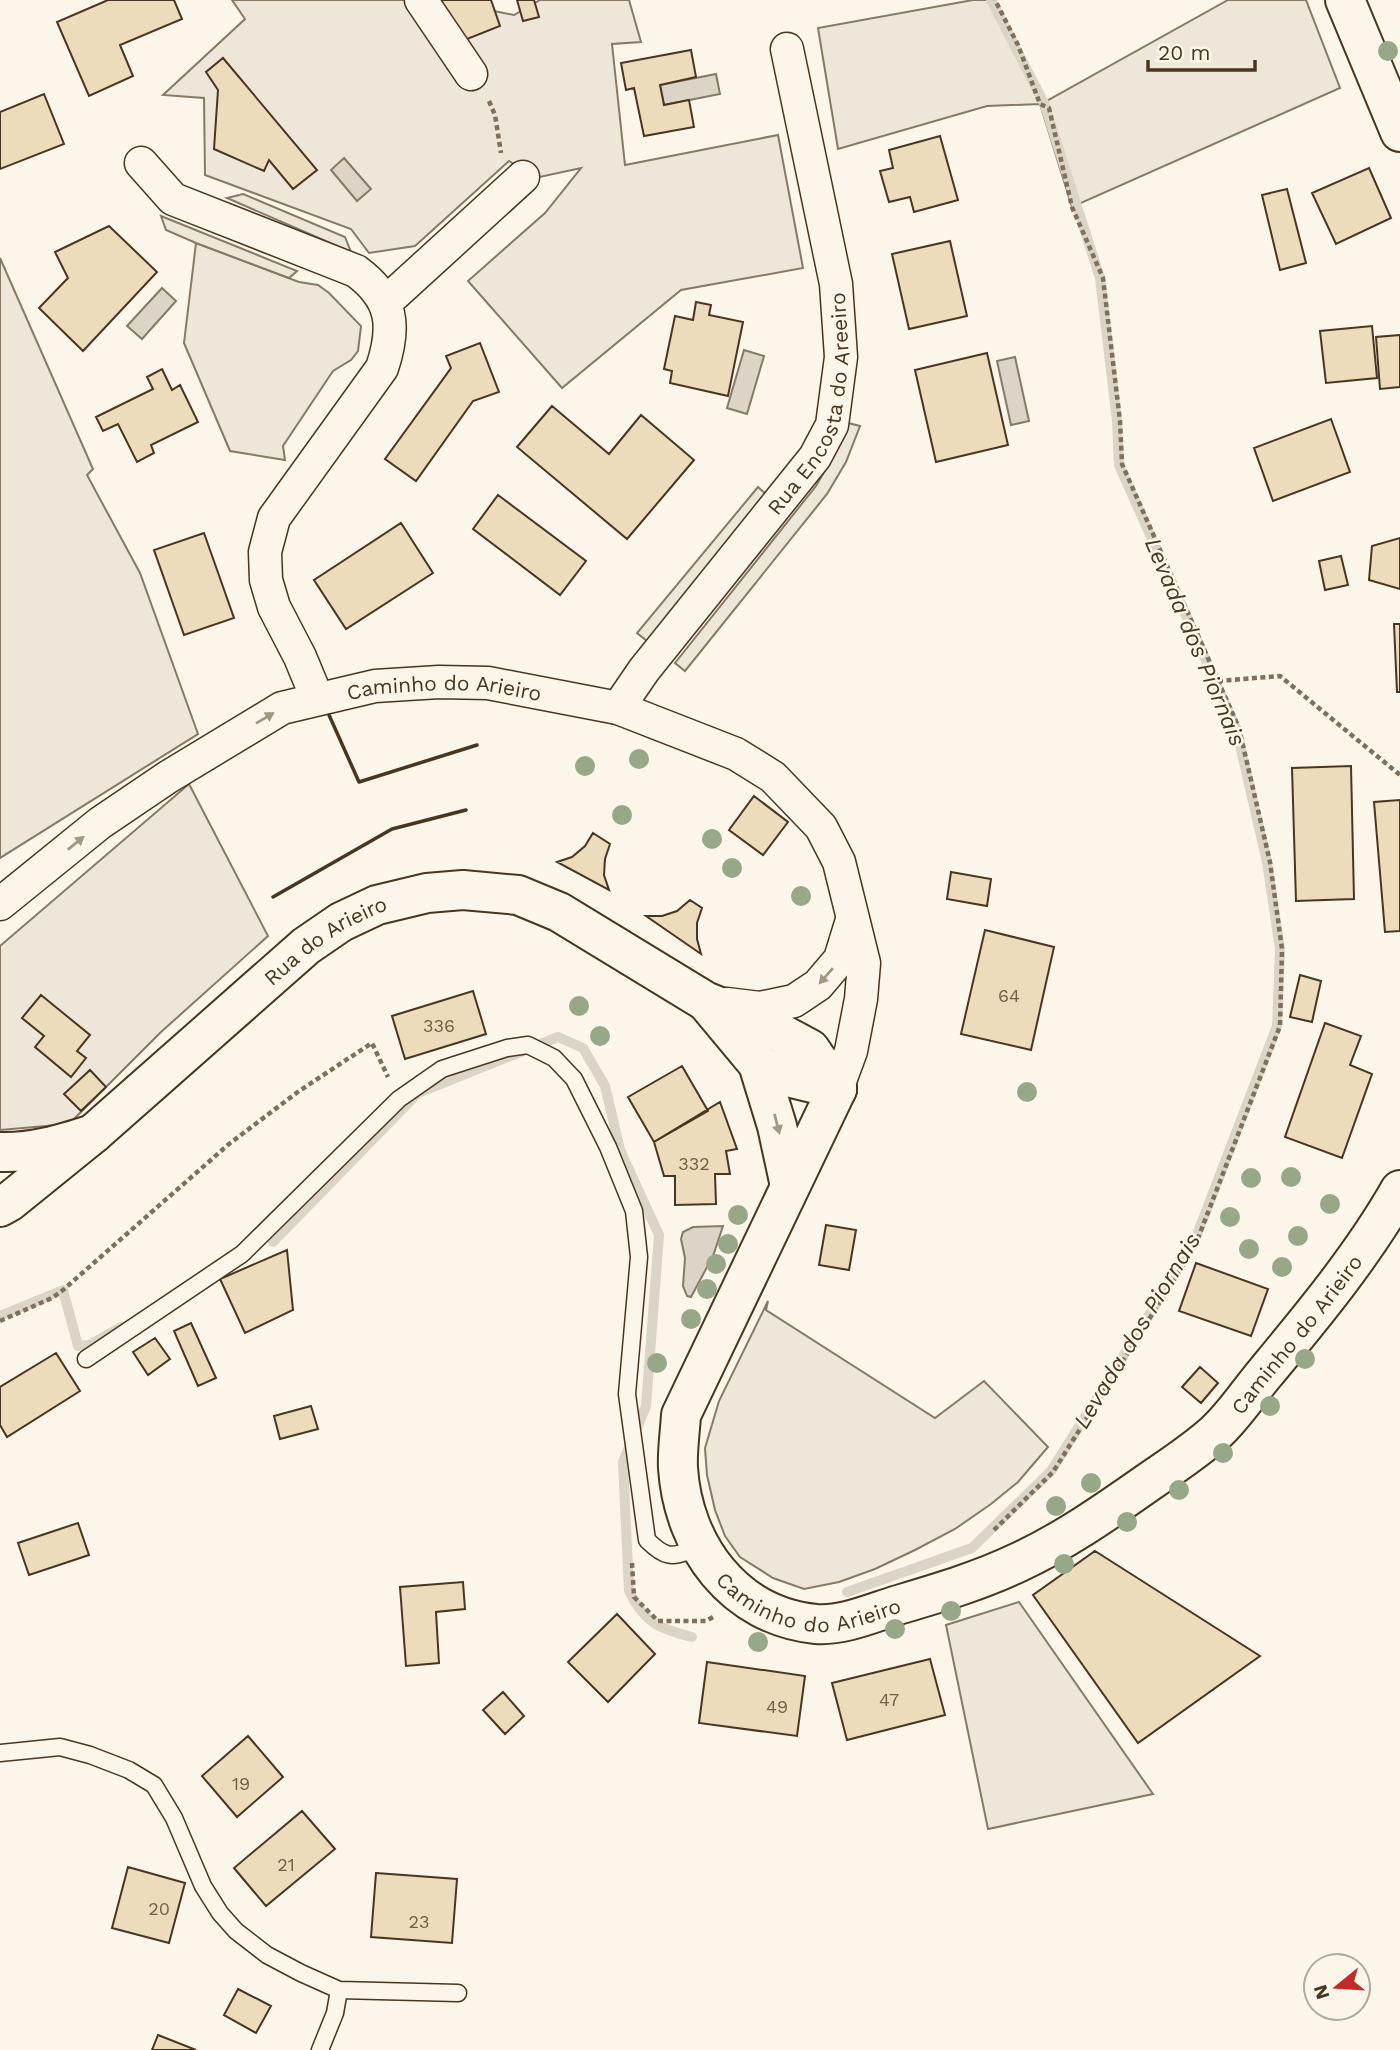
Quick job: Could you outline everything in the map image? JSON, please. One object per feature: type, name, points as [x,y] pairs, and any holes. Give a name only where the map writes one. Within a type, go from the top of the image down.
[{"type":"main road","points":[[1345,0],[1400,132]]},
{"type":"main road","name":"Rua do Arieiro","points":[[0,1207],[93,1134],[306,946],[341,922],[377,905],[427,893],[463,890],[518,895],[559,912],[705,1001],[779,1032],[810,1049],[838,1089]]},
{"type":"main road","name":"Rua do Arieiro","points":[[705,1001],[758,1064],[777,1126],[790,1186]]},
{"type":"main road","name":"Rua do Arieiro","points":[[758,1064],[780,1075],[838,1089]]},
{"type":"main road","name":"Caminho do Arieiro","points":[[838,1089],[681,1415],[678,1469],[699,1548],[718,1573],[746,1599],[790,1619],[818,1624],[845,1622],[982,1578],[1019,1563],[1101,1515],[1177,1462],[1216,1432],[1314,1314],[1384,1218],[1400,1190]]},
{"type":"main road","points":[[0,1152],[18,1153],[49,1147],[93,1134]]},
{"type":"street","points":[[421,0],[471,74]]},
{"type":"street","name":"Rua Encosta do Areeiro","points":[[618,708],[644,670],[815,457],[831,425],[841,357],[836,284],[787,49]]},
{"type":"street","points":[[141,163],[173,199],[356,271],[369,280],[385,303],[390,324],[390,343],[382,368],[274,518],[265,552],[266,580],[274,607],[300,656],[317,698]]},
{"type":"street","points":[[385,303],[523,177]]},
{"type":"street","name":"Caminho do Arieiro","points":[[0,904],[100,823],[168,777],[282,708],[375,686],[439,682],[488,683],[618,708],[736,754],[773,777],[821,827],[839,862],[863,963],[861,999],[851,1051],[838,1089]]},
{"type":"street","points":[[705,1001],[760,1008],[794,1001],[818,985],[840,959],[853,915]]},
{"type":"lane","points":[[86,1359],[242,1254],[399,1100],[442,1069],[507,1048],[528,1045],[554,1058],[574,1079],[608,1147],[634,1211],[639,1257],[626,1394],[647,1541],[660,1553],[676,1555],[699,1548]]},
{"type":"lane","points":[[0,1753],[60,1748],[90,1755],[129,1770],[154,1785],[174,1818],[204,1886],[220,1913],[236,1931],[267,1955],[301,1973],[339,1990],[458,1993]]},
{"type":"lane","points":[[320,2050],[335,2013],[339,1990]]},
{"type":"path","points":[[994,1530],[1054,1472],[1195,1246],[1280,1026],[1282,949],[1270,862],[1239,728],[1122,464],[1102,278],[1072,207],[1049,108],[1040,104],[1018,45],[995,0]]},
{"type":"path","points":[[471,74],[495,115],[501,153],[523,177]]},
{"type":"path","points":[[1218,681],[1280,676],[1400,775]]},
{"type":"path","points":[[0,1321],[52,1298],[77,1280],[229,1144],[299,1091],[372,1043],[399,1100]]},
{"type":"shaded area","points":[[232,0],[439,0],[514,15],[540,0],[629,0],[641,42],[612,44],[625,165],[778,135],[803,268],[681,290],[562,388],[468,281],[545,213],[581,168],[535,178],[509,161],[415,246],[369,253],[351,229],[205,175],[204,98],[163,95],[245,19]]},
{"type":"shaded area","points":[[973,0],[995,0],[1018,45],[1041,104],[1228,0],[1306,0],[1340,88],[1072,207],[1040,104],[987,106],[838,149],[818,28]]},
{"type":"shaded area","points":[[716,74],[720,94],[664,105],[660,85]]},
{"type":"shaded area","points":[[344,158],[371,189],[357,201],[331,170]]},
{"type":"shaded area","points":[[243,194],[345,237],[351,252],[227,198]]},
{"type":"shaded area","points":[[161,216],[297,271],[289,278],[196,243],[166,230]]},
{"type":"shaded area","points":[[196,243],[299,282],[318,285],[361,326],[358,351],[351,360],[333,371],[283,446],[285,460],[230,451],[184,343]]},
{"type":"shaded area","points":[[0,258],[93,469],[87,475],[140,573],[198,734],[0,858]]},
{"type":"shaded area","points":[[162,288],[176,301],[142,339],[127,326]]},
{"type":"shaded area","points":[[744,350],[764,356],[747,414],[727,408]]},
{"type":"shaded area","points":[[1015,357],[1029,421],[1011,425],[997,361]]},
{"type":"shaded area","points":[[848,423],[860,426],[846,462],[827,494],[685,671],[675,663],[816,486]]},
{"type":"shaded area","points":[[758,487],[767,495],[647,641],[637,633]]},
{"type":"shaded area","points":[[189,784],[268,936],[161,1032],[69,1124],[0,1130],[0,946]]},
{"type":"shaded area","points":[[723,1226],[713,1256],[691,1297],[687,1296],[683,1286],[683,1232],[693,1227]]},
{"type":"shaded area","points":[[768,1301],[766,1310],[935,1418],[984,1381],[1048,1447],[1018,1482],[991,1504],[955,1529],[915,1550],[839,1582],[804,1589],[773,1578],[740,1557],[725,1536],[715,1510],[707,1475],[705,1448],[719,1401]]},
{"type":"shaded area","points":[[1019,1602],[1153,1794],[988,1829],[946,1625]]},
{"type":"building","points":[[108,0],[174,0],[182,19],[120,45],[133,76],[89,96],[57,22]]},
{"type":"building","points":[[436,0],[491,0],[500,26],[457,43]]},
{"type":"building","points":[[517,0],[534,0],[539,17],[523,21]]},
{"type":"building","points":[[691,50],[696,77],[660,85],[664,105],[689,100],[694,127],[644,136],[634,88],[626,90],[621,63]]},
{"type":"building","points":[[223,58],[317,170],[293,189],[269,160],[264,171],[214,149],[218,90],[206,72]]},
{"type":"building","points":[[44,94],[64,144],[0,169],[0,112]]},
{"type":"building","points":[[940,136],[958,200],[914,212],[910,197],[889,202],[880,171],[893,168],[889,150]]},
{"type":"building","points":[[1369,168],[1391,218],[1336,244],[1312,193]]},
{"type":"building","points":[[1287,189],[1306,263],[1280,270],[1262,195]]},
{"type":"building","points":[[109,226],[157,272],[83,351],[39,308],[68,278],[55,252]]},
{"type":"building","points":[[950,241],[967,316],[909,329],[892,254]]},
{"type":"building","points":[[696,302],[711,305],[709,315],[743,322],[728,396],[670,383],[672,371],[664,369],[675,316],[693,320]]},
{"type":"building","points":[[1372,326],[1377,378],[1326,383],[1320,331]]},
{"type":"building","points":[[1400,335],[1400,387],[1380,389],[1376,337]]},
{"type":"building","points":[[480,343],[499,392],[473,401],[416,481],[385,459],[451,368],[446,356]]},
{"type":"building","points":[[987,353],[1008,445],[936,462],[915,370]]},
{"type":"building","points":[[162,369],[172,390],[180,385],[198,422],[151,445],[154,453],[137,462],[118,424],[103,431],[96,417],[153,389],[147,377]]},
{"type":"building","points":[[552,406],[609,454],[641,415],[694,460],[627,539],[517,447]]},
{"type":"building","points":[[1331,419],[1350,472],[1273,501],[1254,448]]},
{"type":"building","points":[[498,495],[586,561],[560,595],[473,529]]},
{"type":"building","points":[[401,523],[433,573],[346,629],[314,580]]},
{"type":"building","points":[[204,533],[234,618],[184,635],[154,550]]},
{"type":"building","points":[[1400,538],[1400,589],[1369,580],[1372,546]]},
{"type":"building","points":[[1341,556],[1348,585],[1325,590],[1319,561]]},
{"type":"building","points":[[1394,624],[1400,624],[1400,692],[1397,692]]},
{"type":"building","points":[[1351,766],[1354,899],[1296,901],[1292,768]]},
{"type":"building","points":[[754,796],[788,822],[763,855],[729,830]]},
{"type":"building","points":[[1400,800],[1400,931],[1385,932],[1374,802]]},
{"type":"building","points":[[593,833],[610,844],[604,875],[609,890],[557,862],[572,857],[585,846]]},
{"type":"building","points":[[951,872],[991,879],[987,906],[947,899]]},
{"type":"building","points":[[690,900],[702,908],[697,923],[701,954],[646,916],[662,916],[677,911]]},
{"type":"building","points":[[985,930],[1054,947],[1031,1050],[961,1034]]},
{"type":"building","points":[[1300,975],[1321,981],[1312,1022],[1290,1017]]},
{"type":"building","points":[[473,991],[486,1034],[405,1059],[392,1016]]},
{"type":"building","points":[[41,995],[90,1035],[77,1051],[86,1058],[71,1077],[35,1047],[44,1036],[22,1018]]},
{"type":"building","points":[[1325,1023],[1361,1036],[1350,1065],[1372,1074],[1342,1158],[1285,1137]]},
{"type":"building","points":[[682,1066],[708,1111],[654,1142],[628,1097]]},
{"type":"building","points":[[90,1070],[106,1087],[81,1111],[64,1094]]},
{"type":"building","points":[[720,1102],[737,1149],[726,1151],[730,1174],[715,1174],[716,1204],[675,1205],[675,1176],[664,1176],[654,1142]]},
{"type":"building","points":[[826,1225],[856,1230],[849,1270],[819,1265]]},
{"type":"building","points":[[287,1250],[293,1310],[245,1333],[220,1279]]},
{"type":"building","points":[[1196,1263],[1268,1289],[1251,1336],[1179,1311]]},
{"type":"building","points":[[191,1323],[216,1378],[198,1386],[174,1331]]},
{"type":"building","points":[[155,1338],[170,1359],[148,1375],[133,1352]]},
{"type":"building","points":[[56,1353],[80,1391],[7,1437],[0,1425],[0,1387]]},
{"type":"building","points":[[1200,1367],[1218,1383],[1201,1403],[1182,1387]]},
{"type":"building","points":[[311,1406],[318,1429],[280,1439],[274,1416]]},
{"type":"building","points":[[78,1523],[89,1555],[29,1575],[18,1543]]},
{"type":"building","points":[[1095,1551],[1260,1656],[1138,1743],[1033,1595]]},
{"type":"building","points":[[463,1582],[465,1609],[436,1612],[439,1663],[406,1666],[400,1587]]},
{"type":"building","points":[[617,1614],[655,1654],[608,1702],[568,1662]]},
{"type":"building","points":[[930,1659],[945,1715],[847,1740],[832,1683]]},
{"type":"building","points":[[707,1662],[805,1676],[797,1736],[699,1723]]},
{"type":"building","points":[[503,1692],[524,1716],[505,1734],[483,1710]]},
{"type":"building","points":[[248,1736],[283,1777],[237,1817],[202,1776]]},
{"type":"building","points":[[302,1811],[335,1849],[266,1906],[234,1868]]},
{"type":"building","points":[[128,1867],[185,1883],[169,1943],[112,1928]]},
{"type":"building","points":[[376,1873],[457,1879],[452,1943],[371,1937]]},
{"type":"building","points":[[238,1989],[271,2006],[256,2033],[224,2015]]},
{"type":"building","points":[[158,2035],[196,2050],[152,2050]]},
{"type":"waterway","name":"Levada dos Piornais","points":[[847,1592],[972,1548],[1051,1471],[1193,1245],[1277,1026],[1280,949],[1267,862],[1236,728],[1119,465],[1117,421],[1100,278],[1044,103],[991,0]]},
{"type":"waterway","name":"Levada dos Piornais","points":[[273,1242],[418,1093],[558,1037],[583,1048],[605,1086],[620,1150],[659,1235],[646,1406],[623,1462],[629,1591],[647,1618],[671,1631],[692,1637]]},
{"type":"waterway","name":"Levada dos Piornais","points":[[0,1316],[63,1290],[78,1346],[89,1345],[121,1327]]},
{"type":"wall","points":[[329,715],[359,782],[477,745]]},
{"type":"wall","points":[[273,897],[392,829],[466,810]]}]
